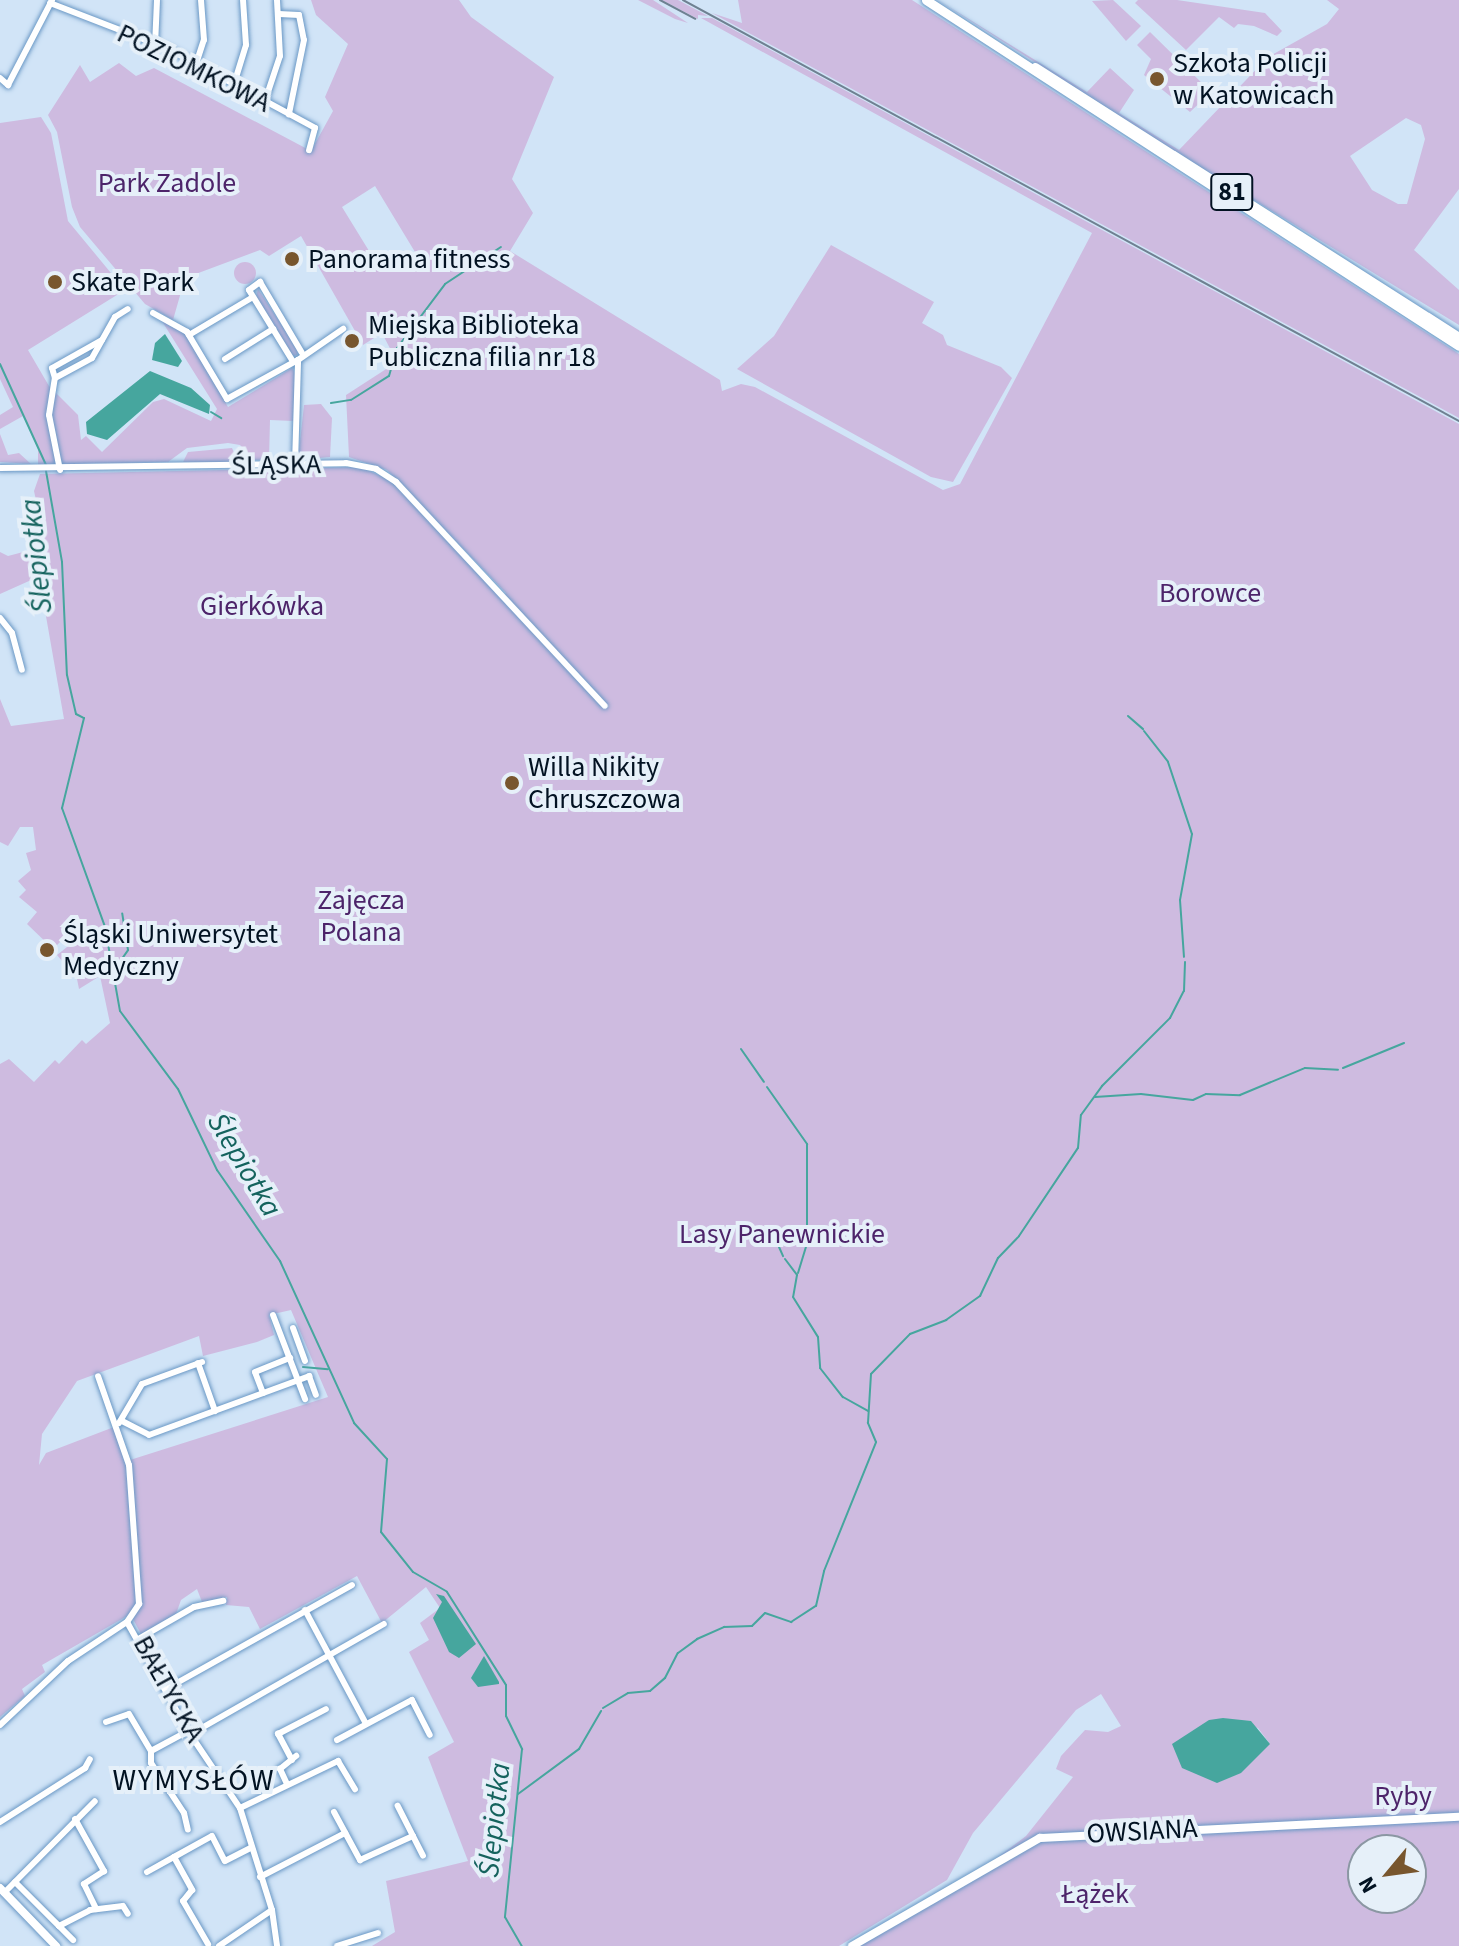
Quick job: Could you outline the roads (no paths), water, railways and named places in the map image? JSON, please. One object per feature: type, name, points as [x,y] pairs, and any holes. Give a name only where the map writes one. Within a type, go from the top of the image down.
[{"type":"main road","name":"81","points":[[926,0],[1459,346]]},
{"type":"main road","name":"81","points":[[1004,50],[1459,337]]},
{"type":"street","points":[[155,46],[157,0]]},
{"type":"street","points":[[196,64],[204,40],[201,0]]},
{"type":"street","points":[[234,84],[246,45],[243,0]]},
{"type":"street","points":[[265,101],[280,56],[277,0]]},
{"type":"street","points":[[0,78],[8,85],[51,2]]},
{"type":"street","name":"POZIOMKOWA","points":[[51,2],[196,64],[315,128],[309,150]]},
{"type":"street","points":[[279,14],[299,15],[304,40],[289,114]]},
{"type":"street","points":[[295,464],[297,358],[260,282],[249,290],[273,329],[297,358]]},
{"type":"street","points":[[188,333],[253,297]]},
{"type":"street","points":[[60,470],[49,415],[55,378],[92,358],[115,317],[128,309]]},
{"type":"street","points":[[153,313],[188,333],[227,399],[343,329]]},
{"type":"street","points":[[225,359],[273,329]]},
{"type":"street","name":"ŚLĄSKA","points":[[0,468],[60,470],[357,464],[384,473],[605,706]]},
{"type":"street","points":[[0,618],[12,633],[22,670]]},
{"type":"street","points":[[273,1315],[305,1399]]},
{"type":"street","points":[[283,1340],[294,1331],[305,1361]]},
{"type":"street","points":[[263,1393],[255,1372],[290,1358]]},
{"type":"street","points":[[215,1411],[200,1363],[142,1384],[119,1423],[149,1435],[215,1411],[309,1376],[316,1395]]},
{"type":"street","name":"BAŁTYCKA","points":[[98,1376],[119,1423],[130,1469],[139,1604],[127,1622],[140,1638],[189,1732],[240,1808],[250,1848],[272,1910],[277,1946]]},
{"type":"street","points":[[166,1689],[352,1585]]},
{"type":"street","points":[[140,1638],[194,1607],[223,1601]]},
{"type":"street","points":[[305,1610],[366,1724]]},
{"type":"street","points":[[0,1725],[68,1661],[127,1622]]},
{"type":"street","points":[[151,1751],[331,1657],[384,1624]]},
{"type":"street","points":[[337,1740],[412,1700],[430,1735]]},
{"type":"street","points":[[274,1770],[294,1758],[278,1734],[326,1709]]},
{"type":"street","name":"BAŁTYCKA","points":[[106,1722],[129,1714],[151,1751],[151,1763],[184,1813],[188,1830]]},
{"type":"street","points":[[0,1822],[85,1768],[90,1759]]},
{"type":"street","points":[[240,1808],[338,1761],[355,1789]]},
{"type":"street","points":[[281,1766],[287,1784]]},
{"type":"street","points":[[56,1946],[2,1891],[15,1882],[95,1801]]},
{"type":"street","points":[[398,1806],[423,1856]]},
{"type":"street","points":[[334,1812],[360,1860],[413,1836]]},
{"type":"street","name":"OWSIANA","points":[[854,1945],[1016,1848],[1043,1837],[1459,1817]]},
{"type":"street","points":[[75,1819],[104,1871],[84,1884],[96,1909]]},
{"type":"street","points":[[207,1828],[225,1861],[250,1848]]},
{"type":"street","points":[[260,1877],[345,1833]]},
{"type":"street","points":[[147,1872],[212,1836]]},
{"type":"street","points":[[174,1857],[192,1890],[183,1901],[208,1944]]},
{"type":"street","points":[[15,1882],[73,1940]]},
{"type":"street","points":[[59,1926],[96,1909],[123,1906],[128,1914]]},
{"type":"street","points":[[219,1946],[272,1910]]},
{"type":"street","points":[[337,1946],[378,1933]]},
{"type":"waterway","points":[[331,403],[351,400],[389,376],[397,348],[445,284],[501,247]]},
{"type":"waterway","name":"Ślepiotka","points":[[0,364],[46,465]]},
{"type":"waterway","points":[[211,412],[221,418]]},
{"type":"waterway","name":"Ślepiotka","points":[[46,471],[62,562],[67,675],[76,714],[84,718],[62,808],[105,927],[120,1011],[178,1089],[217,1170],[280,1261],[354,1423],[387,1459],[381,1532],[413,1572],[447,1592],[506,1685],[506,1716],[522,1749],[505,1917],[522,1946]]},
{"type":"waterway","points":[[1128,716],[1143,729]]},
{"type":"waterway","points":[[1144,731],[1168,762],[1192,834],[1180,900],[1184,957]]},
{"type":"waterway","points":[[112,973],[128,950],[122,913]]},
{"type":"waterway","points":[[603,1708],[628,1693],[650,1691],[665,1678],[678,1653],[697,1639],[724,1627],[752,1626],[765,1613],[791,1622],[816,1606],[824,1571],[876,1442],[868,1423],[871,1374],[910,1334],[946,1320],[980,1296],[998,1258],[1019,1236],[1078,1148],[1081,1115],[1102,1086],[1170,1018],[1184,991],[1185,962]]},
{"type":"waterway","points":[[1343,1068],[1404,1043]]},
{"type":"waterway","points":[[741,1049],[764,1082]]},
{"type":"waterway","points":[[1095,1097],[1141,1094],[1193,1100],[1206,1094],[1240,1095],[1305,1068],[1338,1070]]},
{"type":"waterway","points":[[767,1087],[807,1144],[807,1237]]},
{"type":"waterway","points":[[798,1273],[807,1244]]},
{"type":"waterway","points":[[779,1247],[783,1256]]},
{"type":"waterway","points":[[785,1259],[797,1275],[793,1297],[818,1337],[820,1368],[843,1397],[868,1411]]},
{"type":"waterway","points":[[303,1367],[328,1369]]},
{"type":"waterway","points":[[518,1794],[579,1749],[601,1711]]},
{"type":"railway","points":[[660,0],[695,19]]},
{"type":"railway","points":[[683,0],[1459,421]]},
{"type":"place","name":"Szkoła Policji w Katowicach","points":[[1157,79]]},
{"type":"place","name":"Panorama fitness","points":[[292,259]]},
{"type":"place","name":"Skate Park","points":[[55,282]]},
{"type":"place","name":"Miejska Biblioteka Publiczna filia nr 18","points":[[352,341]]},
{"type":"place","name":"Willa Nikity Chruszczowa","points":[[512,783]]},
{"type":"place","name":"Śląski Uniwersytet Medyczny","points":[[47,950]]},
{"type":"district","name":"WYMYSŁÓW","points":[[194,1781]]},
{"type":"park label","name":"Park Zadole","points":[[167,183]]},
{"type":"park label","name":"Borowce","points":[[1210,593]]},
{"type":"park label","name":"Gierkówka","points":[[262,606]]},
{"type":"park label","name":"Zajęcza Polana","points":[[361,916]]},
{"type":"park label","name":"Lasy Panewnickie","points":[[782,1234]]},
{"type":"park label","name":"Ryby","points":[[1403,1796]]},
{"type":"park label","name":"Łążek","points":[[1095,1894]]}]
